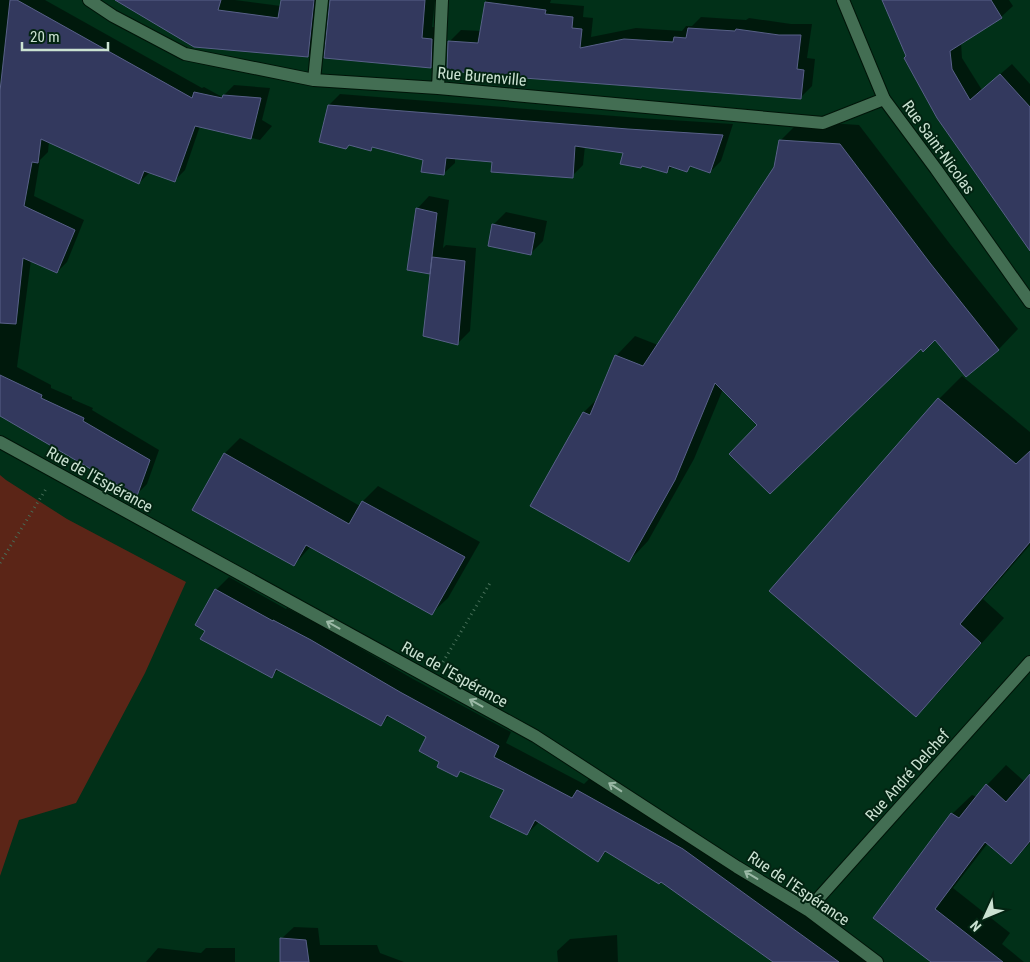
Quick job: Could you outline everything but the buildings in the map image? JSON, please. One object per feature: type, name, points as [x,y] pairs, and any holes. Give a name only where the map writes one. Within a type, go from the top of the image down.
[{"type":"street","name":"Rue Burenville","points":[[89,0],[113,16],[185,54],[314,80],[438,88],[823,123],[884,99]]},
{"type":"street","points":[[314,80],[322,0]]},
{"type":"street","points":[[438,88],[442,0]]},
{"type":"street","name":"Rue Saint-Nicolas","points":[[843,0],[884,99],[1030,302]]},
{"type":"street","name":"Rue de l'Espérance","points":[[0,442],[55,474],[535,736],[737,867],[808,910],[876,962]]},
{"type":"street","name":"Rue André Delchef","points":[[808,910],[1030,662]]},
{"type":"path","points":[[0,563],[55,474]]},
{"type":"path","points":[[433,680],[450,647],[490,583]]},
{"type":"shaded area","points":[[0,475],[67,519],[186,582],[145,673],[76,803],[19,820],[0,876]]}]
